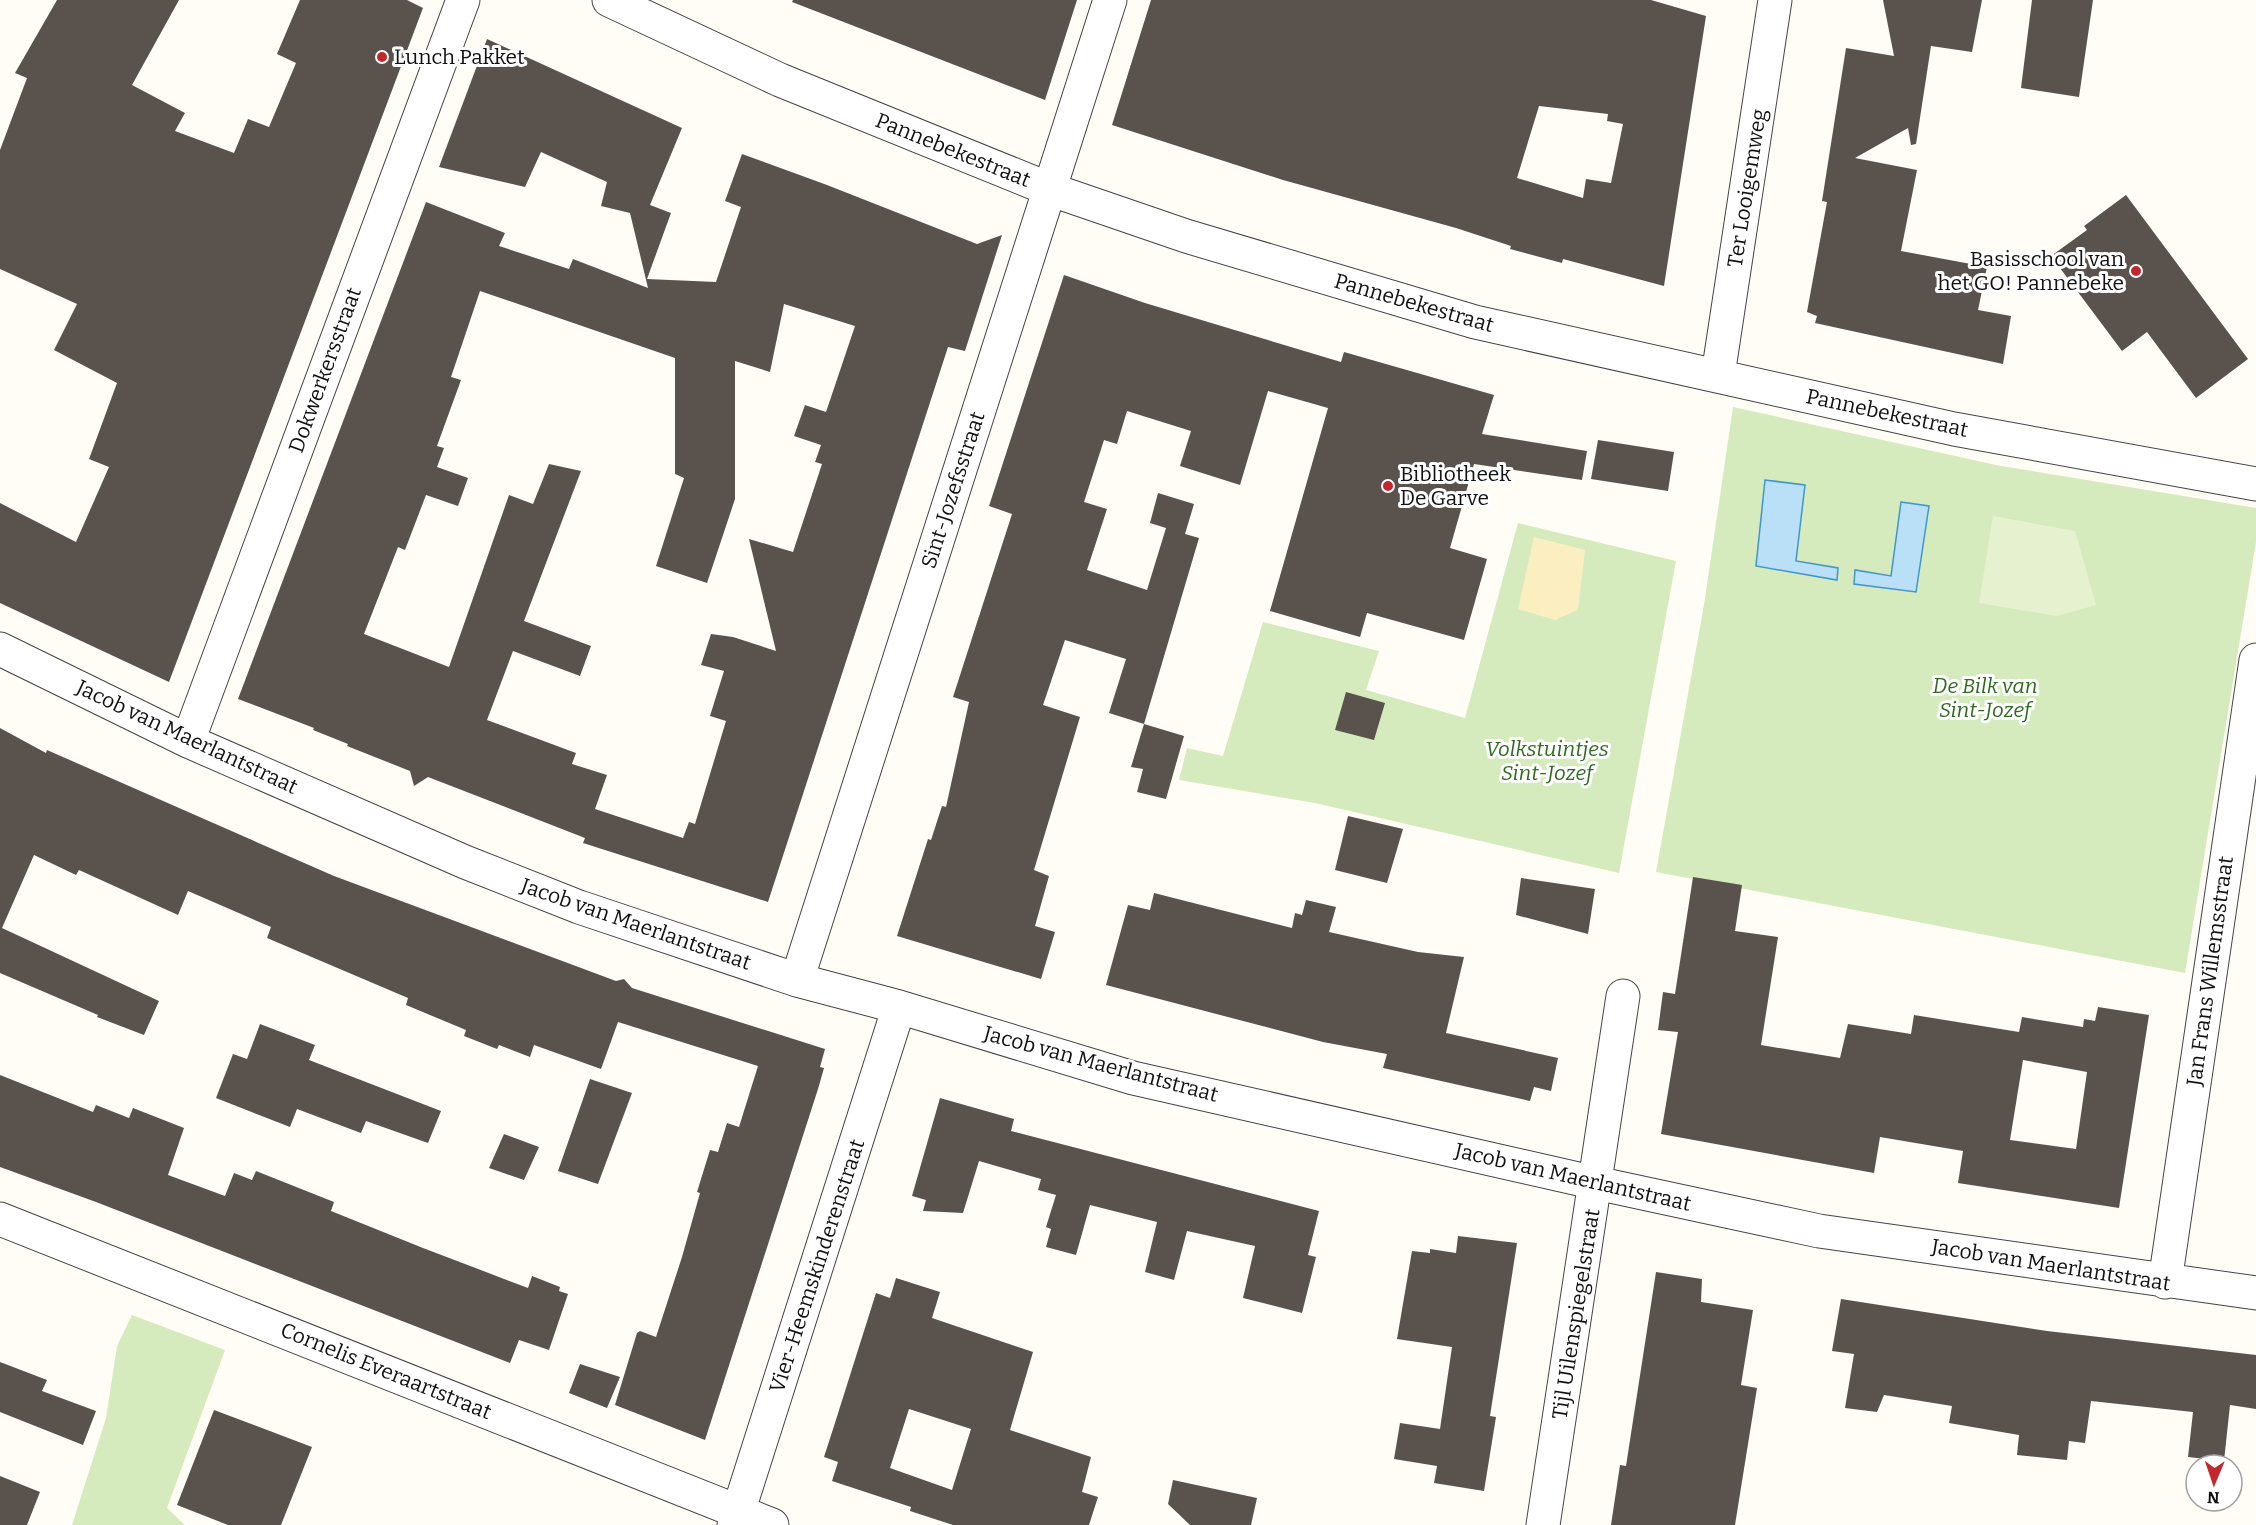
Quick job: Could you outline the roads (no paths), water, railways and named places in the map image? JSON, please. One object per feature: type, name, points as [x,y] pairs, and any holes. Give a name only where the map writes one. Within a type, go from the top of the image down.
[{"type":"street","name":"Dokwerkersstraat","points":[[188,741],[463,0]]},
{"type":"street","name":"Pannebekestraat","points":[[609,0],[780,80],[1049,189],[1186,236],[1474,322],[1954,429],[2256,484]]},
{"type":"street","name":"Sint-Jozefsstraat","points":[[797,980],[1110,0]]},
{"type":"street","name":"Ter Looigemweg","points":[[1718,375],[1773,1]]},
{"type":"street","name":"Jacob van Maerlantstraat","points":[[0,649],[188,741],[465,862],[558,899],[797,980],[899,1007],[1134,1078],[1819,1231],[2165,1282],[2256,1293]]},
{"type":"street","name":"Jan Frans Willemsstraat","points":[[2165,1282],[2256,660]]},
{"type":"street","name":"Tijl Uilenspiegelstraat","points":[[1543,1525],[1623,996]]},
{"type":"street","name":"Vier-Heemskinderenstraat","points":[[737,1518],[899,1007]]},
{"type":"street","name":"Cornelis Everaartstraat","points":[[0,1219],[737,1518],[772,1525]]},
{"type":"water","points":[[1765,480],[1805,485],[1796,561],[1838,568],[1837,580],[1756,566]]},
{"type":"water","points":[[1901,502],[1929,506],[1916,592],[1854,584],[1855,570],[1891,576]]},
{"type":"place","name":"Lunch Pakket","points":[[382,57]]},
{"type":"place","name":"Basisschool van het GO! Pannebeke","points":[[2136,271]]},
{"type":"place","name":"Bibliotheek De Garve","points":[[1388,486]]},
{"type":"park label","name":"De Bilk van Sint-Jozef","points":[[1985,698]]},
{"type":"park label","name":"Volkstuintjes Sint-Jozef","points":[[1547,761]]}]
